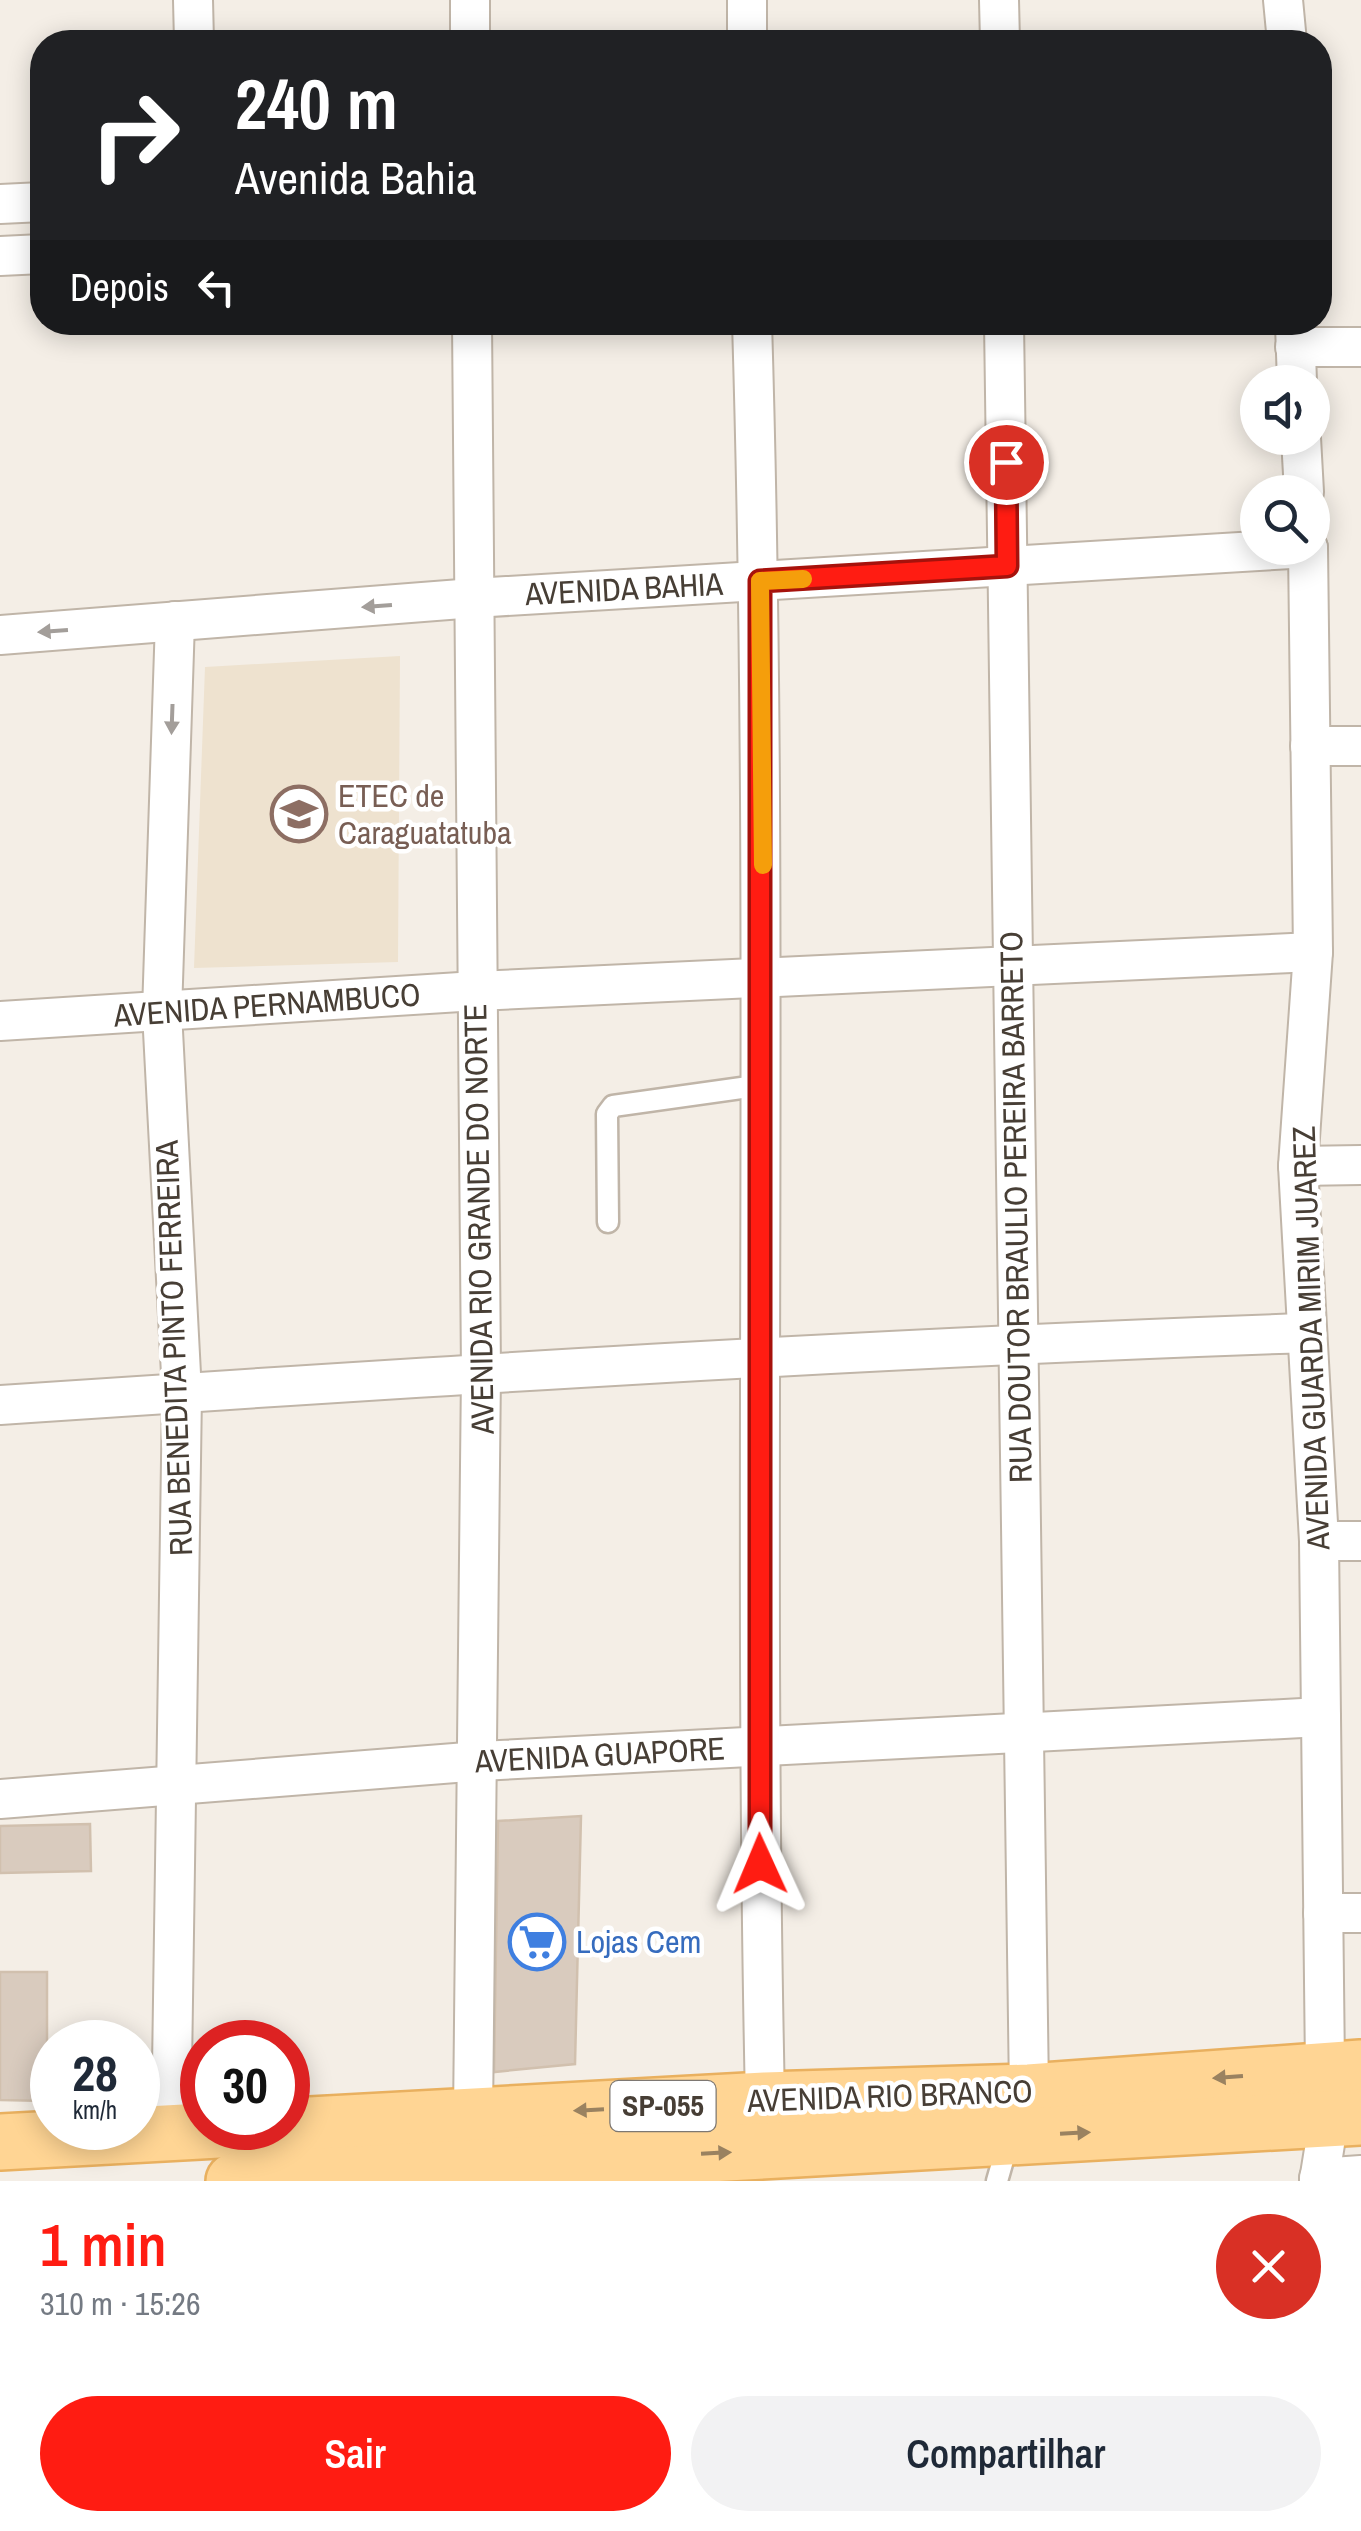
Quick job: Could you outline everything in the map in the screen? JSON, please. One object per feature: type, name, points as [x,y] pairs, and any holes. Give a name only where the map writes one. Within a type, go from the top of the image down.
[{"type":"main road","name":"AVENIDA RIO BRANCO","points":[[234,2181],[411,2176],[1012,2137],[1344,2093]]},
{"type":"main road","name":"AVENIDA RIO BRANCO","points":[[0,2142],[765,2100],[1012,2137]]},
{"type":"street","points":[[194,0],[194,30]]},
{"type":"street","points":[[470,0],[470,30]]},
{"type":"street","points":[[747,0],[747,30]]},
{"type":"street","points":[[999,0],[1000,30]]},
{"type":"street","points":[[1282,0],[1286,30]]},
{"type":"street","points":[[0,204],[30,203]]},
{"type":"street","points":[[0,256],[30,255]]},
{"type":"street","name":"AVENIDA RIO GRANDE DO NORTE","points":[[472,335],[482,1372],[473,2116]]},
{"type":"street","points":[[752,335],[760,581],[764,978],[758,1746],[765,2100]]},
{"type":"street","name":"RUA DOUTOR BRAULIO PEREIRA BARRETO","points":[[1004,335],[1024,1734],[1012,2137]]},
{"type":"street","points":[[1296,351],[1361,347]]},
{"type":"street","name":"AVENIDA BAHIA","points":[[0,635],[474,598],[1240,552]]},
{"type":"street","name":"AVENIDA GUARDA MIRIM JUAREZ","points":[[1308,565],[1313,952],[1298,1166],[1319,1541],[1324,1913],[1344,2093],[1319,2179]]},
{"type":"street","name":"RUA BENEDITA PINTO FERREIRA","points":[[170,2135],[182,1393],[162,1012],[174,622]]},
{"type":"street","points":[[1310,746],[1361,746]]},
{"type":"street","name":"AVENIDA PERNAMBUCO","points":[[0,1021],[476,991],[1313,952]]},
{"type":"street","points":[[1298,1166],[1361,1165]]},
{"type":"street","points":[[0,1405],[482,1372],[1018,1342],[1306,1333]]},
{"type":"street","points":[[1319,1541],[1361,1541]]},
{"type":"street","name":"AVENIDA GUAPORE","points":[[0,1800],[480,1761],[1322,1716]]},
{"type":"street","points":[[1324,1913],[1361,1913]]},
{"type":"street","points":[[1319,2179],[1361,2175]]},
{"type":"lane","points":[[608,1222],[607,1114],[613,1106],[763,1085]]},
{"type":"shaded area","name":"ETEC de Caraguatatuba","points":[[400,656],[398,962],[194,968],[205,667]]},
{"type":"building","name":"Lojas Cem","points":[[581,1816],[575,2064],[494,2072],[498,1821]]},
{"type":"building","points":[[90,1824],[91,1871],[0,1873],[0,1826]]},
{"type":"building","points":[[0,1972],[47,1972],[47,2020],[30,2020],[30,2101],[0,2100]]},
{"type":"slow traffic","points":[[763,865],[760,581],[803,579]]},
{"type":"place","name":"ETEC de Caraguatatuba","points":[[299,814]]},
{"type":"place","name":"Lojas Cem","points":[[537,1942]]},
{"type":"route","points":[[760,1864],[764,978],[760,581],[1007,566],[1006,462]]}]
